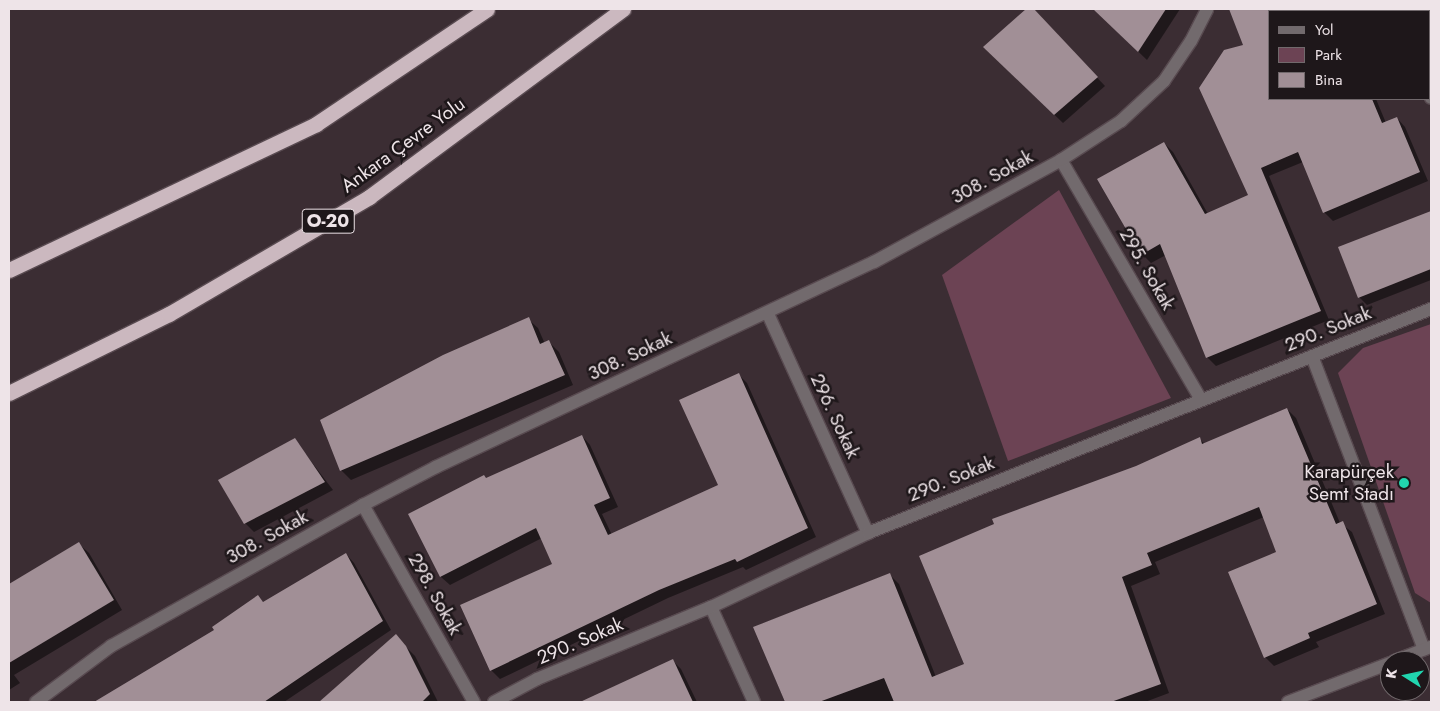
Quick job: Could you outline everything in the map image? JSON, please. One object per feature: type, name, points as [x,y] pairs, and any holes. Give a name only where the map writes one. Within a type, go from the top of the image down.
[{"type":"highway","points":[[9,270],[316,124],[487,9]]},
{"type":"highway","name":"Ankara Çevre Yolu","points":[[9,393],[168,314],[369,197],[623,9]]},
{"type":"street","name":"308. Sokak","points":[[36,702],[111,646],[363,505],[436,467],[768,314],[874,262],[1061,160],[1121,121],[1164,81],[1191,41],[1207,9]]},
{"type":"street","name":"295. Sokak","points":[[1061,160],[1200,398]]},
{"type":"street","name":"290. Sokak","points":[[494,702],[537,679],[711,607],[868,533],[1200,398],[1312,356],[1431,308]]},
{"type":"street","name":"296. Sokak","points":[[768,314],[868,533]]},
{"type":"street","points":[[1312,356],[1428,648]]},
{"type":"street","name":"298. Sokak","points":[[363,505],[474,702]]},
{"type":"street","points":[[711,607],[754,702]]},
{"type":"street","points":[[1288,702],[1380,666]]},
{"type":"green space","points":[[1059,190],[1171,398],[1008,461],[942,275]]},
{"type":"green space","name":"Karapürçek Semt Stadı","points":[[1431,324],[1431,603],[1415,593],[1338,373],[1363,348]]},
{"type":"building","points":[[1026,9],[1034,9],[1098,77],[1054,115],[983,47]]},
{"type":"building","points":[[1093,9],[1166,9],[1138,52]]},
{"type":"building","points":[[1229,9],[1269,9],[1268,100],[1372,100],[1382,123],[1397,117],[1420,172],[1323,213],[1298,152],[1261,168],[1321,311],[1206,358],[1160,244],[1141,255],[1097,179],[1164,142],[1205,214],[1248,195],[1199,88],[1224,50],[1243,45]]},
{"type":"building","points":[[1431,211],[1431,269],[1358,298],[1338,247]]},
{"type":"building","points":[[529,317],[540,344],[549,340],[565,375],[340,471],[320,420],[443,355]]},
{"type":"building","points":[[739,373],[808,528],[737,562],[735,559],[659,590],[490,671],[460,605],[552,564],[536,528],[440,577],[408,514],[484,475],[486,478],[582,435],[610,498],[594,505],[608,535],[718,485],[679,400]]},
{"type":"building","points":[[1287,408],[1336,524],[1343,521],[1377,604],[1308,633],[1310,638],[1264,658],[1228,572],[1276,552],[1259,507],[1147,553],[1152,565],[1122,577],[1161,684],[1111,702],[894,702],[884,678],[819,702],[785,702],[753,627],[890,573],[932,677],[964,664],[919,556],[994,524],[992,519],[1136,466],[1200,437],[1202,444]]},
{"type":"building","points":[[295,438],[325,482],[244,524],[218,480]]},
{"type":"building","points":[[79,542],[114,600],[9,663],[9,584]]},
{"type":"building","points":[[346,553],[383,621],[264,702],[94,702],[214,630],[212,627],[258,595],[263,602]]},
{"type":"building","points":[[396,634],[406,646],[430,694],[422,702],[319,702]]},
{"type":"building","points":[[673,659],[693,702],[580,702]]},
{"type":"place","name":"Karapürçek Semt Stadı","points":[[1404,483]]}]
